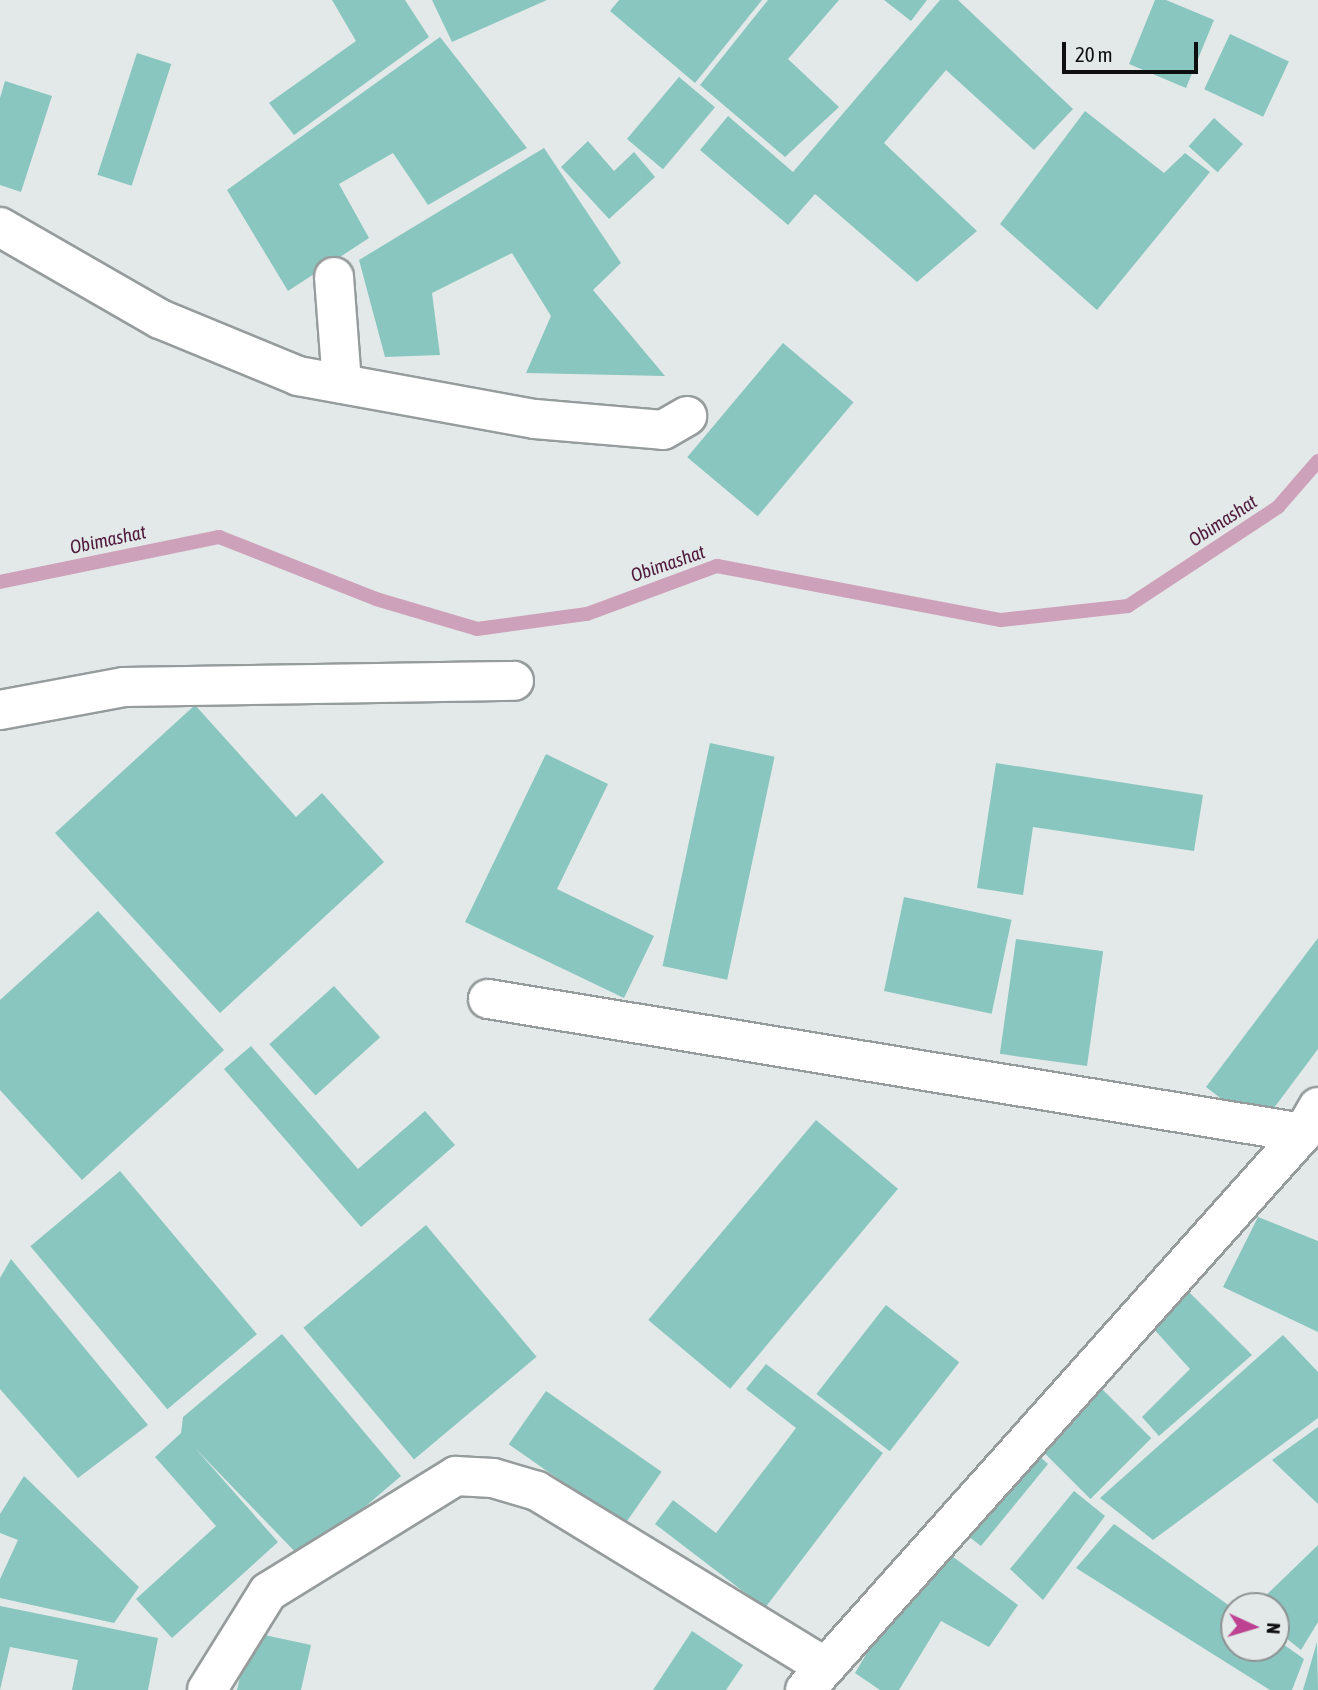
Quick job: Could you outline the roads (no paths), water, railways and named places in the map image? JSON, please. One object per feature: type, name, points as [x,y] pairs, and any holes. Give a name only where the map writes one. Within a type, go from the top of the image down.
[{"type":"street","points":[[0,227],[160,319],[298,376],[535,419],[663,430],[687,416]]},
{"type":"street","points":[[334,277],[342,384]]},
{"type":"street","points":[[0,710],[124,687],[514,681]]},
{"type":"street","points":[[488,999],[1310,1120]]},
{"type":"street","points":[[207,1690],[268,1592],[456,1476],[493,1478],[537,1491],[814,1678],[1310,1120]]},
{"type":"waterway","name":"Obimashat","points":[[0,582],[219,537],[376,599],[477,629],[587,614],[717,566],[1001,620],[1128,606],[1278,507],[1318,461]]}]
